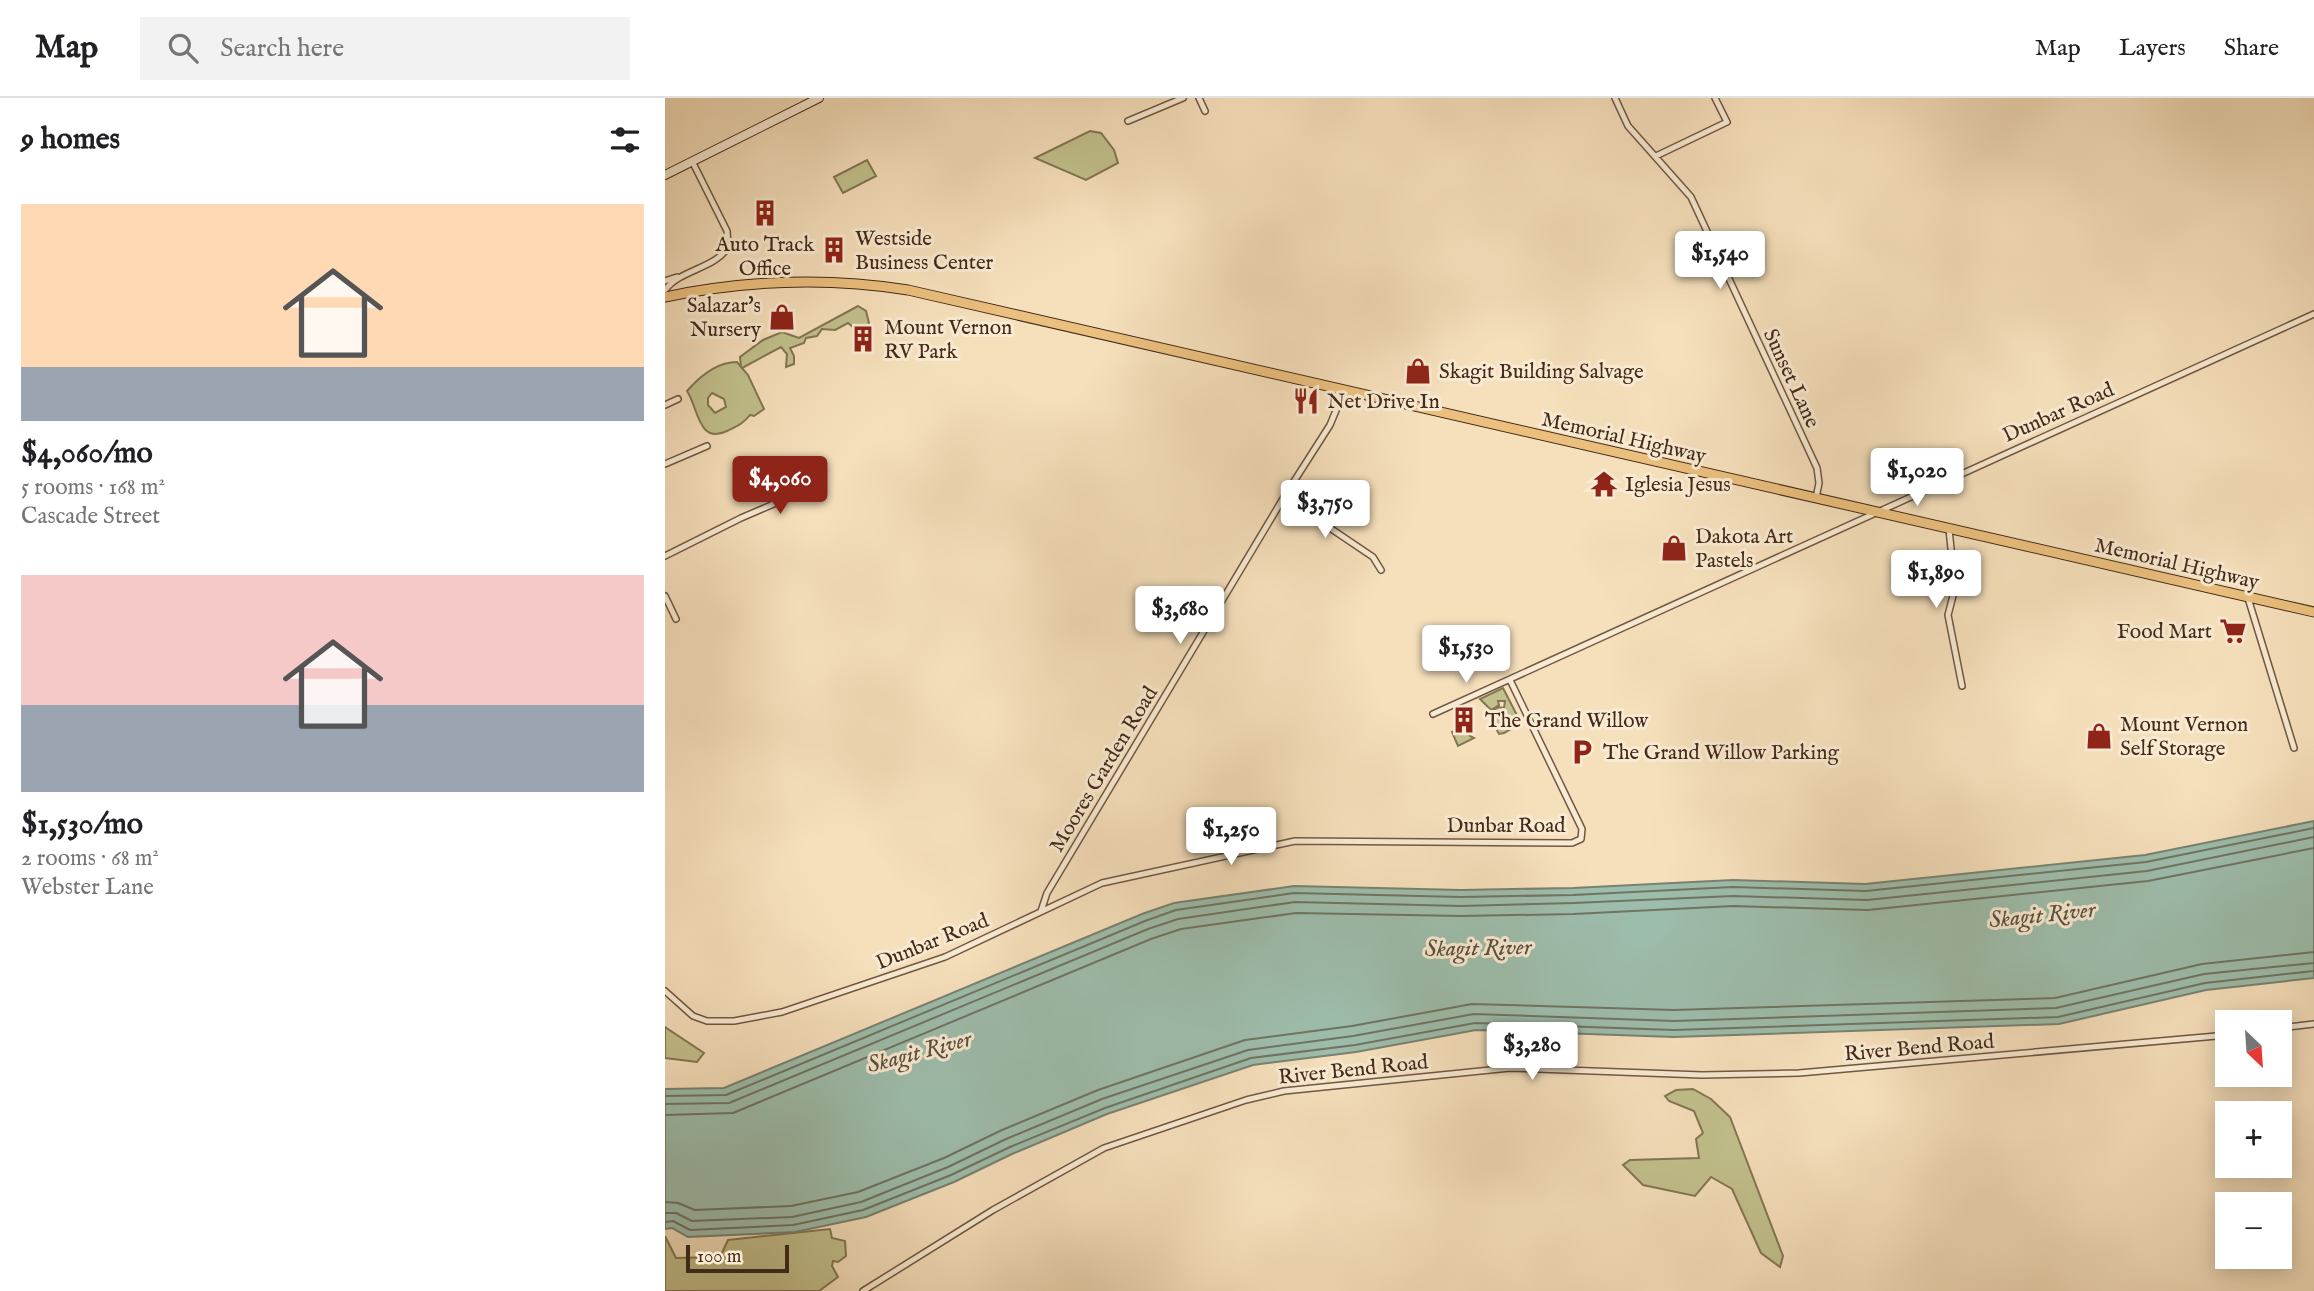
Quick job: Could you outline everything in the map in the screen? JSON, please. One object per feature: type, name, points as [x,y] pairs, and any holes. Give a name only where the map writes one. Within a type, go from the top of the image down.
[{"type":"main road","name":"Memorial Highway","points":[[665,297],[725,286],[807,281],[866,284],[968,303],[2314,612]]},
{"type":"street","points":[[665,175],[819,98]]},
{"type":"street","points":[[1128,121],[1184,98]]},
{"type":"street","points":[[1199,98],[1205,111]]},
{"type":"street","name":"Sunset Lane","points":[[1615,98],[1628,126],[1691,197],[1817,468],[1819,483],[1816,498]]},
{"type":"street","points":[[1656,156],[1727,122],[1715,98]]},
{"type":"street","points":[[665,281],[680,277],[720,257],[728,247],[730,239],[692,161]]},
{"type":"street","points":[[665,290],[680,277]]},
{"type":"street","name":"Dunbar Road","points":[[665,991],[694,1016],[707,1021],[734,1021],[782,1012],[945,957],[1102,883],[1296,841],[1572,843],[1581,839],[1582,829],[1510,680],[2314,314]]},
{"type":"street","name":"Moores Garden Road","points":[[1041,911],[1047,892],[1330,425],[1344,391]]},
{"type":"street","points":[[665,405],[678,398]]},
{"type":"street","points":[[665,464],[707,446]]},
{"type":"street","points":[[665,556],[797,494]]},
{"type":"street","points":[[1284,497],[1373,557],[1381,570]]},
{"type":"street","points":[[1949,528],[1955,588],[1948,615],[1962,686]]},
{"type":"street","points":[[665,596],[676,619]]},
{"type":"street","points":[[2248,597],[2294,748]]},
{"type":"street","points":[[1433,714],[1510,680]]},
{"type":"street","points":[[2293,1026],[2314,1024]]},
{"type":"street","name":"River Bend Road","points":[[863,1291],[993,1210],[1104,1148],[1246,1100],[1284,1091],[1510,1068],[1702,1075],[1799,1073],[2215,1036]]},
{"type":"shaded area","points":[[1090,131],[1101,133],[1114,150],[1118,163],[1086,180],[1035,158]]},
{"type":"shaded area","points":[[867,160],[876,176],[843,193],[834,177]]},
{"type":"shaded area","points":[[858,306],[866,311],[869,323],[864,328],[853,327],[848,323],[835,330],[822,329],[817,336],[806,338],[804,343],[790,348],[794,364],[786,367],[787,354],[781,347],[742,368],[764,409],[727,431],[717,434],[705,429],[687,391],[697,380],[723,364],[737,362],[741,367],[740,357],[763,340],[782,332],[799,338]],"holes":[[[712,393],[724,399],[726,407],[715,413],[708,405],[708,398]]]},
{"type":"shaded area","points":[[1503,688],[1521,723],[1499,734],[1491,712],[1498,707],[1504,708],[1505,701],[1498,701],[1499,705],[1491,710],[1480,699]]},
{"type":"shaded area","points":[[1465,726],[1474,738],[1458,746],[1452,732]]},
{"type":"shaded area","points":[[665,1027],[704,1053],[697,1062],[665,1058]]},
{"type":"shaded area","points":[[1693,1089],[1711,1099],[1730,1117],[1783,1256],[1780,1267],[1761,1253],[1732,1189],[1711,1177],[1695,1196],[1643,1185],[1623,1165],[1630,1160],[1699,1158],[1696,1139],[1703,1133],[1694,1111],[1669,1101],[1665,1096],[1676,1090]]},
{"type":"shaded area","points":[[830,1229],[832,1238],[845,1241],[846,1256],[838,1262],[833,1261],[832,1266],[838,1277],[819,1291],[665,1291],[665,1236],[676,1258],[720,1257],[728,1240]]},
{"type":"water","name":"Skagit River","points":[[2314,821],[2314,978],[2206,990],[2059,1024],[1674,1037],[1476,1030],[1356,1052],[1253,1065],[1107,1114],[954,1182],[866,1217],[795,1232],[688,1237],[672,1228],[665,1229],[665,1089],[724,1088],[1174,903],[1294,886],[1461,890],[1573,888],[1733,880],[1865,884],[2145,855]]},
{"type":"place","name":"Auto Track Office","points":[[765,213]]},
{"type":"place","name":"Westside Business Center","points":[[834,250]]},
{"type":"place","name":"Salazar's Nursery","points":[[782,317]]},
{"type":"place","name":"Mount Vernon RV Park","points":[[863,339]]},
{"type":"place","name":"Skagit Building Salvage","points":[[1418,371]]},
{"type":"place","name":"Net Drive In","points":[[1306,401]]},
{"type":"place","name":"Iglesia Jesus","points":[[1604,484]]},
{"type":"place","name":"Dakota Art Pastels","points":[[1674,548]]},
{"type":"place","name":"Food Mart","points":[[2233,631]]},
{"type":"place","name":"The Grand Willow","points":[[1464,720]]},
{"type":"place","name":"Mount Vernon Self Storage","points":[[2099,736]]},
{"type":"place","name":"The Grand Willow Parking","points":[[1582,752]]}]
